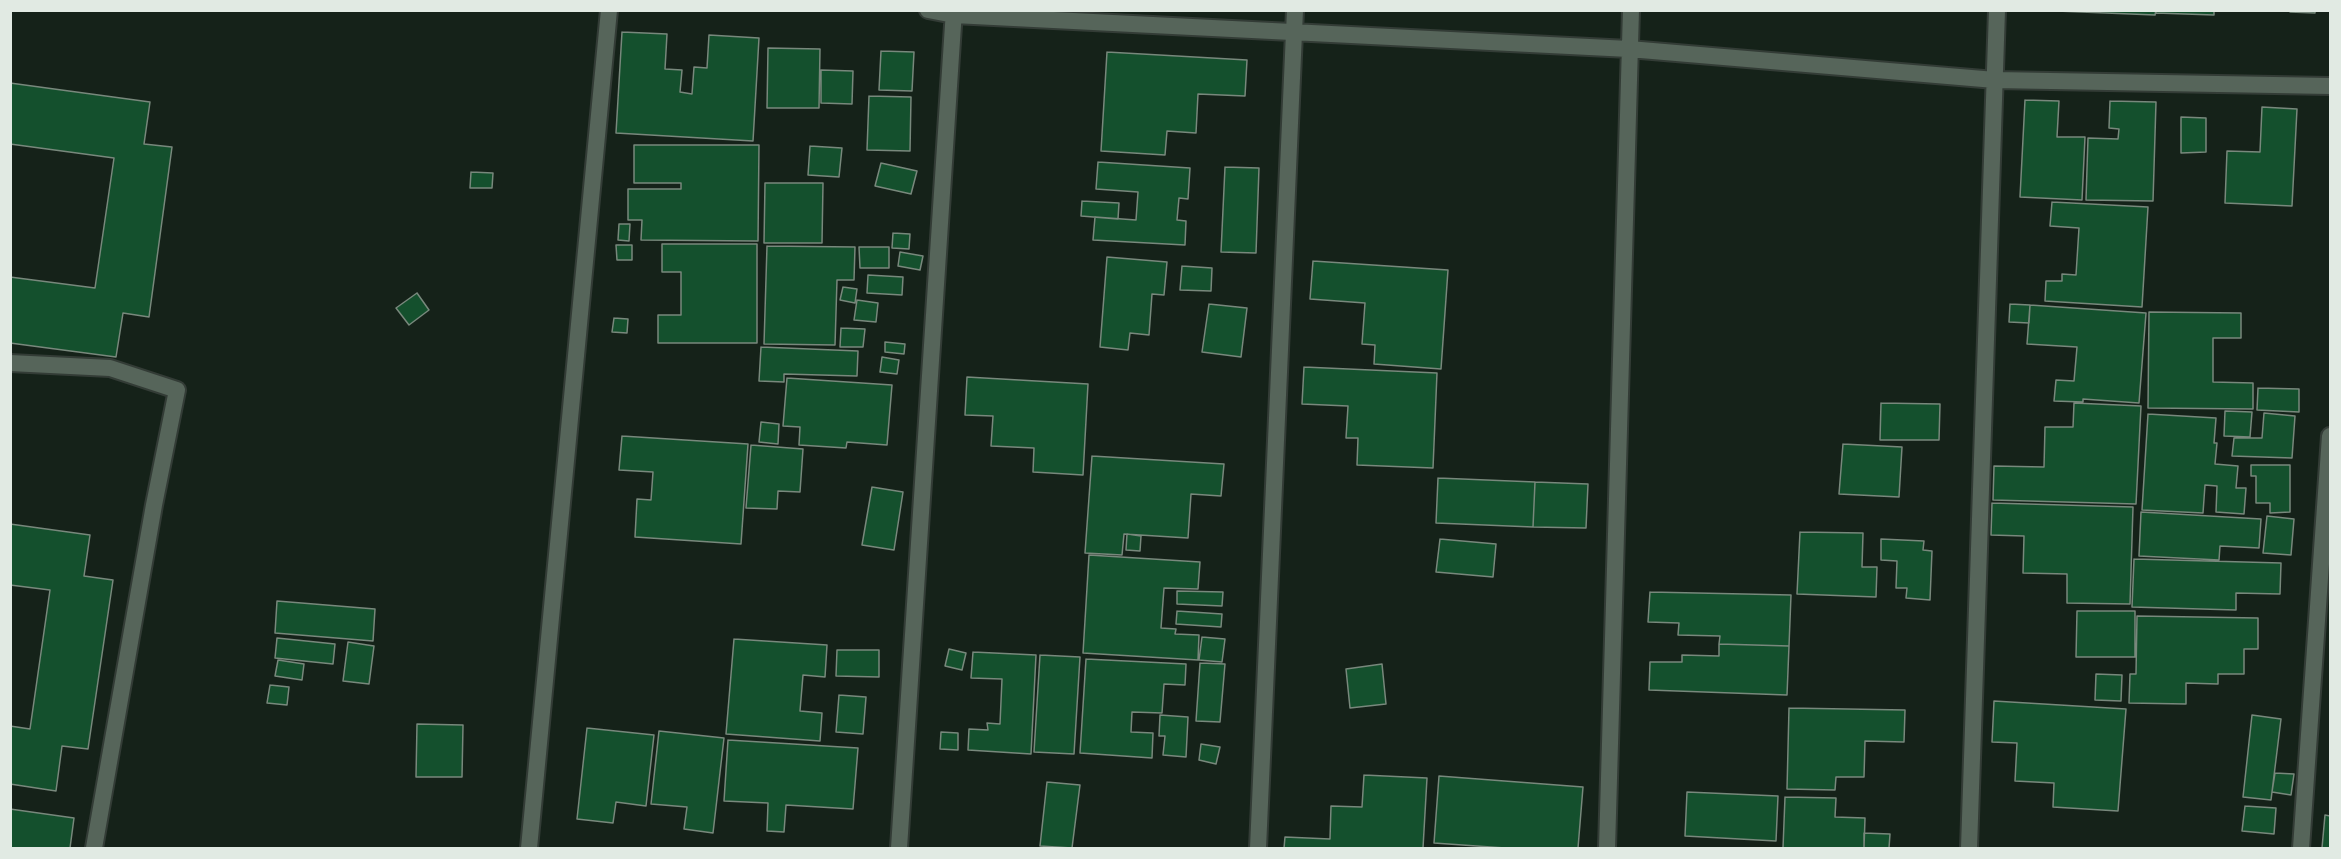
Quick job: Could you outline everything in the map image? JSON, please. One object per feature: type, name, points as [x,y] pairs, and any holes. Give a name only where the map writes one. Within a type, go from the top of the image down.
[{"type":"street","points":[[529,849],[609,10]]},
{"type":"street","points":[[928,10],[1629,49],[1995,80],[2331,86]]},
{"type":"street","points":[[1258,849],[1295,10]]},
{"type":"street","points":[[1607,849],[1631,10]]},
{"type":"street","points":[[1969,849],[1997,10]]},
{"type":"street","points":[[899,849],[954,13]]},
{"type":"street","points":[[10,363],[110,369],[177,390],[154,505],[94,849]]},
{"type":"street","points":[[2301,849],[2331,436]]},
{"type":"building","points":[[2032,10],[2156,10],[2155,15]]},
{"type":"building","points":[[2156,10],[2214,10],[2214,15],[2156,13]]},
{"type":"building","points":[[2290,10],[2315,10],[2315,13],[2290,12]]},
{"type":"building","points":[[622,32],[667,34],[665,69],[682,70],[680,92],[692,94],[694,67],[707,68],[709,35],[759,38],[753,141],[616,133]]},
{"type":"building","points":[[768,48],[820,49],[819,108],[767,108]]},
{"type":"building","points":[[881,51],[914,52],[912,91],[879,90]]},
{"type":"building","points":[[1107,52],[1247,60],[1245,96],[1198,94],[1196,133],[1167,131],[1165,155],[1101,151]]},
{"type":"building","points":[[821,70],[853,71],[852,104],[821,103]]},
{"type":"building","points":[[10,83],[150,102],[144,144],[172,147],[149,317],[123,313],[116,357],[10,343],[10,277],[95,288],[114,158],[10,144]]},
{"type":"building","points":[[869,96],[911,97],[910,151],[867,150]]},
{"type":"building","points":[[2025,100],[2059,101],[2057,137],[2085,137],[2082,200],[2020,197]]},
{"type":"building","points":[[2110,101],[2156,102],[2153,201],[2086,200],[2088,138],[2118,139],[2119,129],[2109,128]]},
{"type":"building","points":[[2262,107],[2297,109],[2292,206],[2225,203],[2227,151],[2260,152]]},
{"type":"building","points":[[2181,117],[2206,118],[2206,152],[2181,153]]},
{"type":"building","points":[[634,145],[759,145],[758,241],[641,240],[642,220],[628,220],[628,189],[681,189],[681,183],[634,183]]},
{"type":"building","points":[[810,146],[842,148],[839,177],[808,175]]},
{"type":"building","points":[[1098,162],[1190,168],[1188,199],[1179,198],[1177,220],[1186,221],[1185,245],[1093,240],[1095,217],[1136,220],[1138,192],[1096,189]]},
{"type":"building","points":[[881,163],[917,171],[911,194],[875,186]]},
{"type":"building","points":[[1225,167],[1259,168],[1256,253],[1221,252]]},
{"type":"building","points":[[471,172],[493,173],[492,188],[470,188]]},
{"type":"building","points":[[765,183],[823,183],[822,243],[764,243]]},
{"type":"building","points":[[1082,201],[1119,203],[1118,219],[1081,216]]},
{"type":"building","points":[[2052,202],[2148,207],[2142,307],[2045,301],[2046,281],[2062,281],[2062,274],[2076,275],[2079,228],[2050,226]]},
{"type":"building","points":[[619,224],[630,224],[629,241],[618,240]]},
{"type":"building","points":[[893,233],[910,234],[909,249],[892,248]]},
{"type":"building","points":[[662,244],[757,244],[757,343],[658,343],[658,315],[681,315],[681,272],[662,272]]},
{"type":"building","points":[[616,245],[632,245],[632,260],[617,260]]},
{"type":"building","points":[[767,246],[855,247],[854,280],[837,280],[835,345],[764,344]]},
{"type":"building","points":[[859,247],[889,247],[889,268],[860,268]]},
{"type":"building","points":[[900,252],[923,256],[920,270],[898,266]]},
{"type":"building","points":[[1107,257],[1167,262],[1164,295],[1152,294],[1149,335],[1130,333],[1128,350],[1100,347]]},
{"type":"building","points":[[1313,261],[1448,270],[1441,369],[1374,364],[1375,345],[1362,344],[1365,303],[1310,299]]},
{"type":"building","points":[[1182,266],[1212,268],[1211,291],[1180,290]]},
{"type":"building","points":[[868,275],[903,277],[902,295],[867,293]]},
{"type":"building","points":[[843,287],[857,289],[855,303],[840,300]]},
{"type":"building","points":[[417,293],[429,310],[409,325],[396,308]]},
{"type":"building","points":[[857,300],[878,303],[876,322],[854,320]]},
{"type":"building","points":[[1209,304],[1247,308],[1241,357],[1202,352]]},
{"type":"building","points":[[2010,304],[2030,305],[2029,323],[2009,322]]},
{"type":"building","points":[[2030,305],[2146,313],[2139,403],[2083,399],[2083,402],[2054,401],[2056,380],[2074,381],[2077,347],[2027,344]]},
{"type":"building","points":[[2149,312],[2241,313],[2241,338],[2213,338],[2213,382],[2253,383],[2253,409],[2148,408]]},
{"type":"building","points":[[614,318],[628,319],[627,333],[612,332]]},
{"type":"building","points":[[841,328],[865,329],[863,347],[840,347]]},
{"type":"building","points":[[885,342],[905,344],[904,354],[885,352]]},
{"type":"building","points":[[761,347],[858,351],[857,376],[784,374],[784,382],[759,381]]},
{"type":"building","points":[[882,357],[899,360],[897,374],[880,372]]},
{"type":"building","points":[[1304,367],[1437,373],[1433,468],[1357,465],[1358,438],[1346,438],[1348,406],[1302,404]]},
{"type":"building","points":[[967,377],[1088,384],[1083,475],[1033,472],[1034,448],[991,446],[993,416],[965,415]]},
{"type":"building","points":[[787,378],[892,385],[887,445],[847,442],[846,448],[799,445],[800,427],[783,426]]},
{"type":"building","points":[[2258,388],[2299,389],[2299,412],[2257,410]]},
{"type":"building","points":[[1881,403],[1940,404],[1939,440],[1880,440]]},
{"type":"building","points":[[2074,403],[2141,406],[2136,504],[1993,500],[1994,466],[2044,467],[2045,427],[2073,427]]},
{"type":"building","points":[[2225,411],[2252,412],[2250,437],[2224,436]]},
{"type":"building","points":[[2264,413],[2295,416],[2292,458],[2232,456],[2234,438],[2262,438]]},
{"type":"building","points":[[2148,414],[2216,418],[2215,464],[2238,466],[2236,488],[2246,488],[2244,514],[2216,512],[2217,486],[2205,485],[2203,513],[2142,510]]},
{"type":"building","points":[[761,422],[779,424],[778,444],[759,442]]},
{"type":"building","points":[[622,436],[748,444],[741,544],[635,537],[637,499],[651,500],[653,472],[619,470]]},
{"type":"building","points":[[1843,444],[1902,447],[1899,497],[1839,494]]},
{"type":"building","points":[[751,445],[803,449],[800,492],[778,491],[777,509],[746,508]]},
{"type":"building","points":[[1092,456],[1224,464],[1221,496],[1191,494],[1188,538],[1124,534],[1122,555],[1085,553]]},
{"type":"building","points":[[2251,465],[2290,465],[2290,512],[2270,513],[2270,503],[2256,503],[2256,476],[2251,476]]},
{"type":"building","points":[[1438,478],[1535,482],[1533,527],[1436,523]]},
{"type":"building","points":[[1535,482],[1588,484],[1586,528],[1533,527]]},
{"type":"building","points":[[872,487],[903,492],[894,550],[862,545]]},
{"type":"building","points":[[1992,503],[2133,507],[2130,604],[2067,603],[2067,574],[2023,573],[2024,536],[1991,535]]},
{"type":"building","points":[[2141,512],[2261,519],[2259,548],[2220,546],[2219,560],[2139,556]]},
{"type":"building","points":[[2267,516],[2294,519],[2291,555],[2263,553]]},
{"type":"building","points":[[10,524],[90,535],[84,576],[113,580],[88,749],[62,746],[56,791],[10,784],[10,726],[30,729],[50,590],[10,585]]},
{"type":"building","points":[[1800,532],[1863,533],[1862,567],[1877,567],[1876,597],[1797,594]]},
{"type":"building","points":[[1127,534],[1141,536],[1140,551],[1126,550]]},
{"type":"building","points":[[1440,539],[1496,544],[1493,577],[1436,572]]},
{"type":"building","points":[[1881,539],[1924,541],[1923,550],[1932,551],[1930,600],[1906,598],[1907,588],[1896,588],[1897,561],[1881,560]]},
{"type":"building","points":[[1089,555],[1200,562],[1198,589],[1164,588],[1161,628],[1176,629],[1175,634],[1199,635],[1198,660],[1083,653]]},
{"type":"building","points":[[2134,559],[2281,563],[2280,594],[2236,593],[2236,610],[2132,607]]},
{"type":"building","points":[[1177,591],[1223,592],[1222,606],[1177,604]]},
{"type":"building","points":[[1650,592],[1791,595],[1789,646],[1719,644],[1720,636],[1678,635],[1679,623],[1648,622]]},
{"type":"building","points":[[277,601],[375,609],[373,641],[275,633]]},
{"type":"building","points":[[1177,611],[1222,614],[1221,627],[1176,624]]},
{"type":"building","points":[[2077,611],[2135,611],[2135,657],[2076,657]]},
{"type":"building","points":[[2137,616],[2258,618],[2258,649],[2244,649],[2244,674],[2218,674],[2218,684],[2186,683],[2186,704],[2129,703],[2130,674],[2136,674]]},
{"type":"building","points":[[1202,637],[1225,639],[1222,662],[1199,660]]},
{"type":"building","points":[[277,638],[335,644],[333,664],[275,658]]},
{"type":"building","points":[[734,639],[827,645],[825,677],[803,675],[800,711],[822,713],[820,741],[726,734]]},
{"type":"building","points":[[348,642],[374,646],[369,684],[343,681]]},
{"type":"building","points":[[1719,644],[1789,646],[1787,695],[1649,690],[1650,662],[1682,662],[1682,655],[1719,656]]},
{"type":"building","points":[[949,649],[966,653],[962,670],[945,666]]},
{"type":"building","points":[[837,650],[879,650],[879,677],[836,676]]},
{"type":"building","points":[[973,652],[1036,655],[1031,754],[968,750],[969,729],[988,730],[987,723],[1000,724],[1002,679],[971,678]]},
{"type":"building","points":[[1040,655],[1080,657],[1074,754],[1034,752]]},
{"type":"building","points":[[1086,659],[1186,664],[1185,685],[1164,684],[1162,713],[1132,712],[1131,732],[1153,733],[1152,758],[1080,753]]},
{"type":"building","points":[[278,660],[304,664],[302,680],[275,676]]},
{"type":"building","points":[[1200,663],[1225,664],[1220,722],[1196,721]]},
{"type":"building","points":[[1382,664],[1386,704],[1350,708],[1346,669]]},
{"type":"building","points":[[2096,674],[2122,675],[2121,701],[2095,700]]},
{"type":"building","points":[[270,685],[289,687],[287,705],[267,703]]},
{"type":"building","points":[[839,695],[866,697],[863,734],[836,732]]},
{"type":"building","points":[[1994,701],[2126,709],[2118,811],[2053,807],[2054,783],[2015,781],[2017,743],[1992,742]]},
{"type":"building","points":[[1789,708],[1905,710],[1904,742],[1865,741],[1864,777],[1836,777],[1835,790],[1787,789]]},
{"type":"building","points":[[1160,715],[1188,717],[1186,757],[1163,755],[1165,736],[1159,736]]},
{"type":"building","points":[[2252,715],[2281,719],[2271,800],[2243,797]]},
{"type":"building","points":[[417,724],[463,725],[462,777],[416,777]]},
{"type":"building","points":[[587,728],[654,735],[646,806],[616,802],[613,823],[577,819]]},
{"type":"building","points":[[659,731],[724,738],[713,833],[684,829],[687,807],[651,804]]},
{"type":"building","points":[[941,732],[958,733],[958,750],[940,749]]},
{"type":"building","points":[[728,740],[858,748],[853,809],[786,805],[784,832],[767,831],[768,803],[724,801]]},
{"type":"building","points":[[1201,744],[1220,747],[1216,764],[1199,760]]},
{"type":"building","points":[[2275,773],[2294,774],[2291,795],[2272,792]]},
{"type":"building","points":[[1364,775],[1427,778],[1423,848],[1284,848],[1285,837],[1330,839],[1331,806],[1362,807]]},
{"type":"building","points":[[1439,776],[1583,787],[1578,848],[1505,848],[1434,843]]},
{"type":"building","points":[[1047,782],[1080,785],[1072,848],[1040,846]]},
{"type":"building","points":[[1687,792],[1778,796],[1776,841],[1685,836]]},
{"type":"building","points":[[1785,797],[1836,798],[1835,817],[1865,818],[1864,848],[1783,848]]},
{"type":"building","points":[[2245,806],[2276,808],[2274,834],[2242,831]]},
{"type":"building","points":[[10,809],[74,818],[70,848],[10,848]]},
{"type":"building","points":[[2325,815],[2330,816],[2330,848],[2322,848]]},
{"type":"building","points":[[1864,833],[1890,834],[1889,848],[1864,848]]}]
